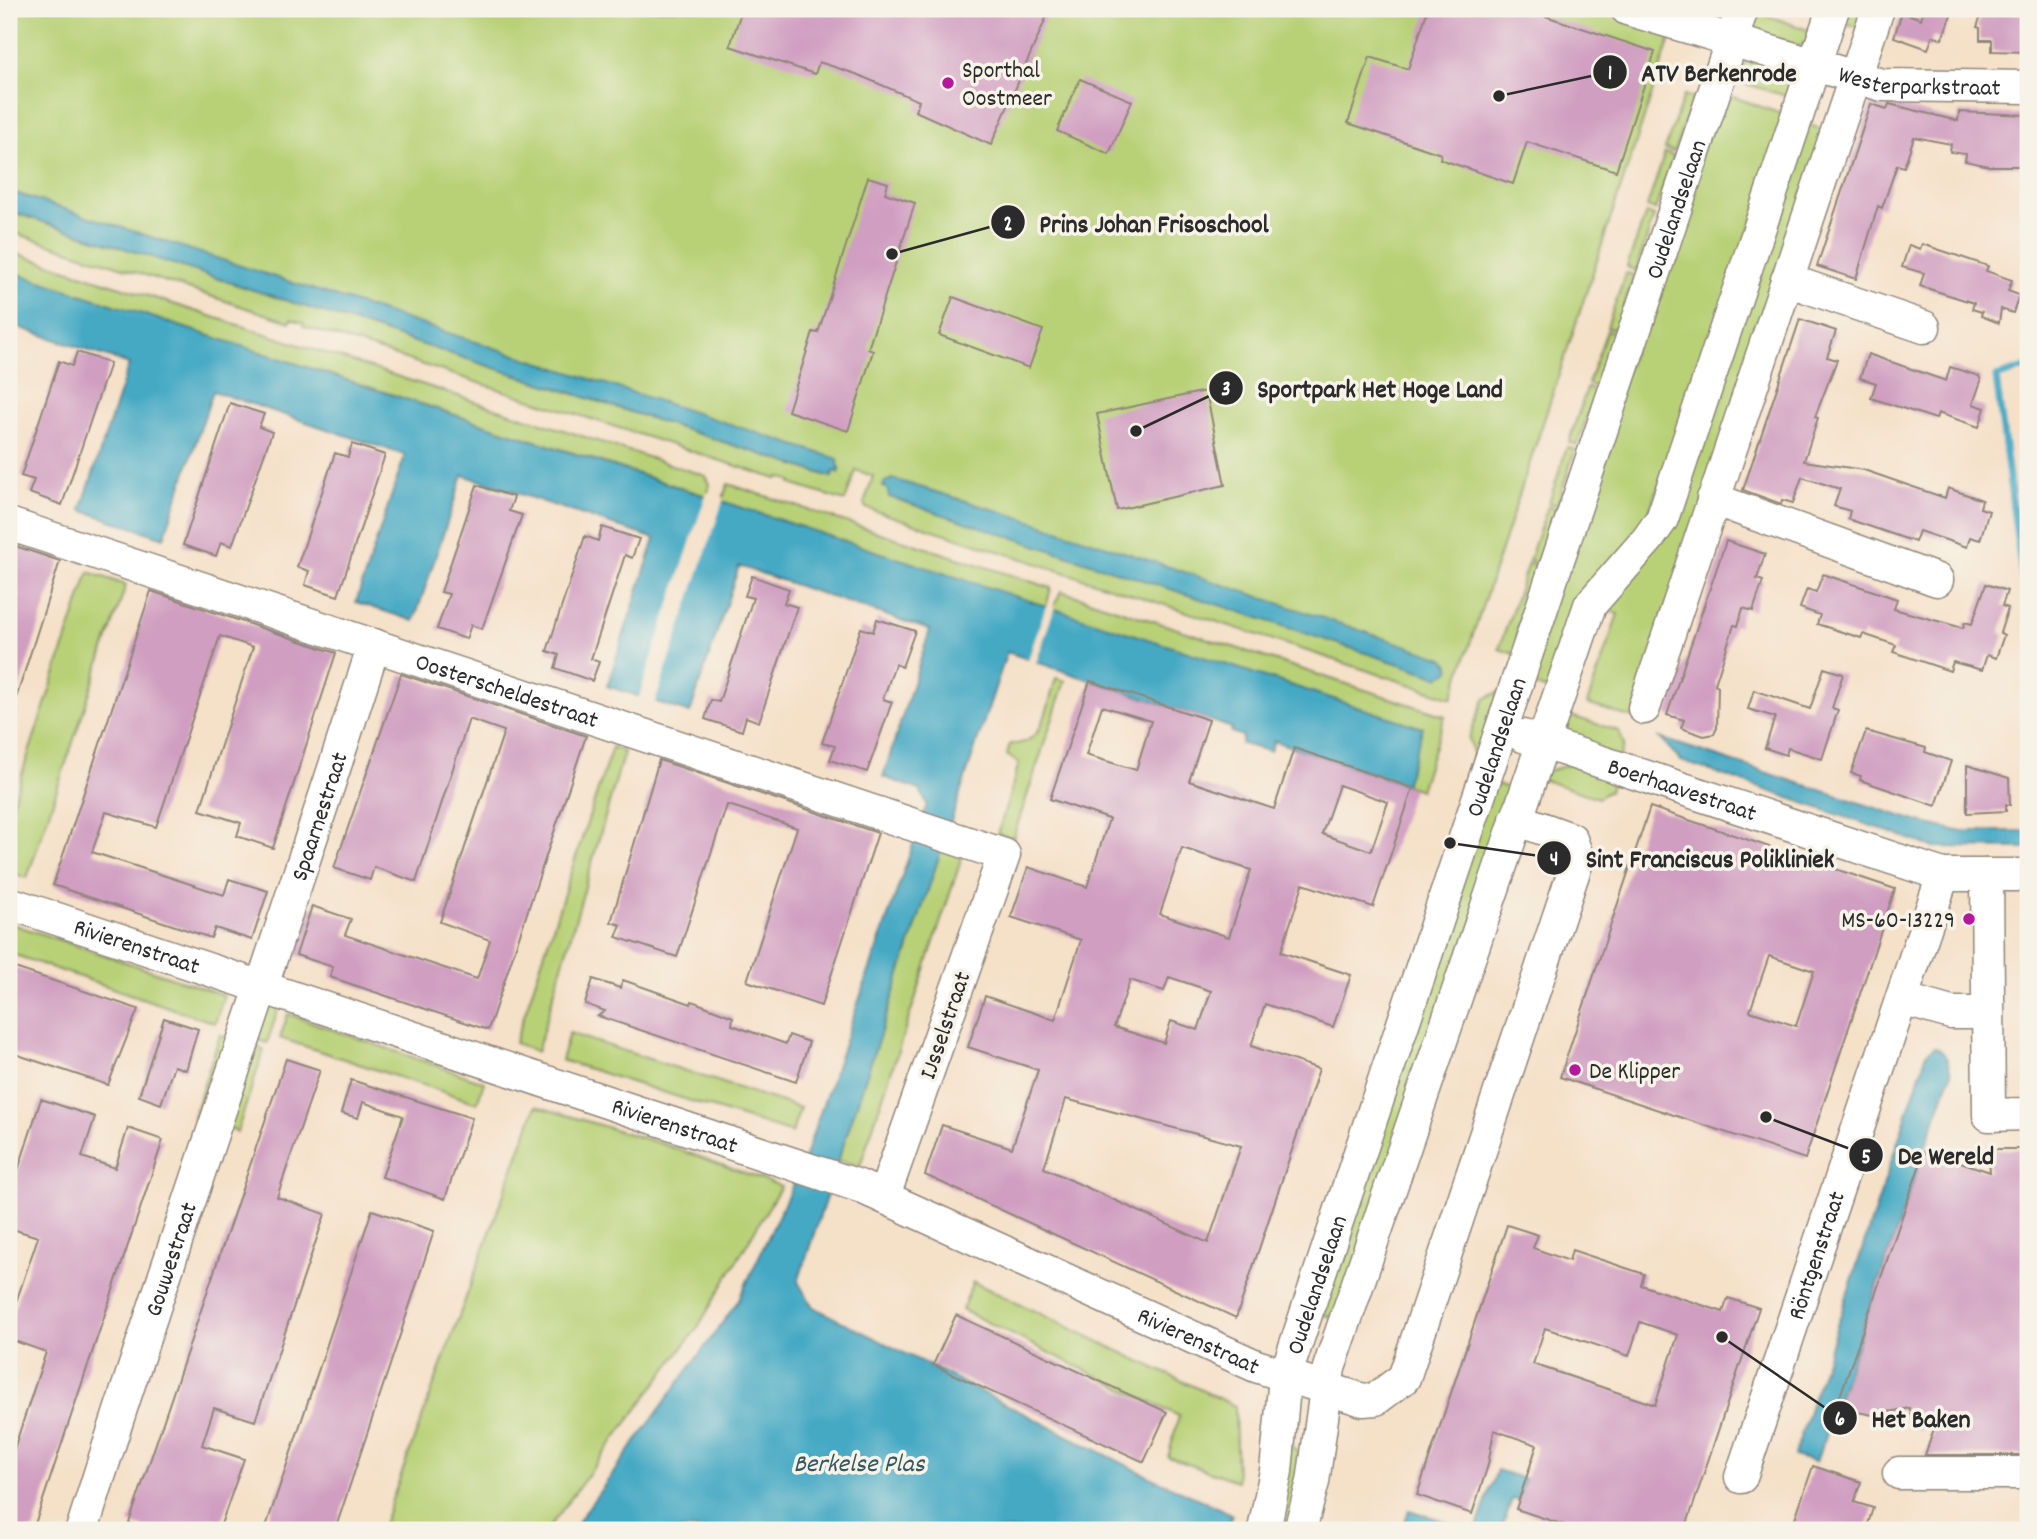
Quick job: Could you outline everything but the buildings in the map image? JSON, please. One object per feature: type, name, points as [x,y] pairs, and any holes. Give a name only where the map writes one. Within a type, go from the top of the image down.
[{"type":"street","name":"Westerparkstraat","points":[[1627,9],[1813,67],[1882,85],[2028,87]]},
{"type":"street","name":"Oudelandselaan","points":[[1264,1530],[1276,1471],[1285,1377],[1742,9]]},
{"type":"street","name":"Oudelandselaan","points":[[1300,1530],[1312,1482],[1324,1388],[1339,1335],[1541,743],[1590,605],[1648,539],[1662,519],[1833,9]]},
{"type":"street","points":[[1644,708],[1878,9]]},
{"type":"street","points":[[1787,280],[1924,327]]},
{"type":"street","points":[[1713,499],[1937,579]]},
{"type":"street","name":"Oosterscheldestraat","points":[[9,524],[1004,855]]},
{"type":"street","name":"Spaarnestraat","points":[[262,987],[374,645]]},
{"type":"street","name":"Boerhaavestraat","points":[[1501,729],[1943,875],[2028,875]]},
{"type":"street","name":"Oudelandselaan","points":[[1324,1388],[1363,1400],[1376,1399],[1404,1378],[1538,984],[1578,859],[1571,839],[1516,820]]},
{"type":"street","name":"IJsselstraat","points":[[884,1196],[1004,855]]},
{"type":"street","name":"Röntgenstraat","points":[[1741,1477],[1943,875]]},
{"type":"street","points":[[1987,875],[1989,1135],[2028,1134]]},
{"type":"street","name":"Rivierenstraat","points":[[9,903],[884,1196],[1285,1377],[1324,1388]]},
{"type":"street","name":"Gouwestraat","points":[[82,1530],[122,1401],[262,987]]},
{"type":"street","points":[[1902,999],[1951,1013],[1987,1013]]},
{"type":"street","points":[[1989,1115],[2028,1114]]},
{"type":"street","points":[[1899,1473],[2028,1473]]},
{"type":"green space","points":[[9,9],[1680,9],[1452,698],[866,508],[864,504],[873,476],[856,470],[845,501],[791,484],[792,481],[779,477],[777,479],[303,326],[304,323],[291,319],[290,322],[9,231],[9,211],[831,477],[834,471],[839,472],[840,468],[9,195]],"holes":[[[885,482],[1449,663],[1450,670],[1439,677],[890,497],[887,488],[883,486]]]},
{"type":"green space","points":[[1749,9],[1816,33],[1804,44],[1791,48],[1753,31]]},
{"type":"green space","points":[[1838,9],[1867,9],[1861,28],[1835,20]]},
{"type":"green space","points":[[1761,61],[1785,73],[1791,84],[1793,98],[1726,78],[1746,62]]},
{"type":"green space","points":[[1720,92],[1787,116],[1657,511],[1552,691],[1522,682]]},
{"type":"green space","points":[[1684,95],[1693,98],[1674,152],[1665,149]]},
{"type":"green space","points":[[1804,123],[1829,132],[1633,718],[1587,704],[1618,614],[1604,609],[1624,574]]},
{"type":"green space","points":[[1665,153],[1674,156],[1655,210],[1647,207]]},
{"type":"green space","points":[[1646,213],[1654,216],[1636,271],[1627,267]]},
{"type":"green space","points":[[9,251],[706,476],[710,484],[707,496],[9,271]]},
{"type":"green space","points":[[1626,273],[1634,275],[1616,329],[1607,327]]},
{"type":"green space","points":[[1607,330],[1615,333],[1596,387],[1588,384]]},
{"type":"green space","points":[[1587,388],[1596,391],[1577,445],[1569,442]]},
{"type":"green space","points":[[1567,447],[1575,450],[1557,505],[1549,503]]},
{"type":"green space","points":[[728,484],[1051,588],[1046,607],[722,501]]},
{"type":"green space","points":[[1548,506],[1556,509],[1538,563],[1529,560]]},
{"type":"green space","points":[[1528,563],[1537,566],[1517,628],[1518,655],[1499,649]]},
{"type":"green space","points":[[89,572],[126,585],[27,878],[9,872],[9,813]]},
{"type":"green space","points":[[1061,591],[1445,716],[1420,790],[1405,785],[1422,728],[1053,609]]},
{"type":"green space","points":[[1056,678],[1065,681],[1013,838],[998,834],[1019,763],[1007,755],[1010,744],[1022,743],[1038,731],[1047,712]]},
{"type":"green space","points":[[1499,692],[1484,760],[1474,757],[1469,738],[1484,699]]},
{"type":"green space","points":[[1561,713],[1619,731],[1624,745],[1619,759],[1563,734]]},
{"type":"green space","points":[[612,747],[624,752],[537,1052],[515,1043]]},
{"type":"green space","points":[[1571,764],[1614,779],[1610,790],[1598,798],[1538,778],[1545,772]]},
{"type":"green space","points":[[1490,782],[1518,791],[1338,1319],[1314,1311]]},
{"type":"green space","points":[[941,849],[963,854],[860,1166],[838,1160]]},
{"type":"green space","points":[[9,923],[224,995],[215,1023],[9,953]]},
{"type":"green space","points":[[280,1004],[267,1043],[252,1038],[268,1005]]},
{"type":"green space","points":[[288,1014],[484,1082],[477,1103],[280,1038]]},
{"type":"green space","points":[[569,1033],[800,1108],[792,1133],[561,1060]]},
{"type":"green space","points":[[220,1035],[235,1040],[207,1115],[193,1118]]},
{"type":"green space","points":[[250,1045],[264,1050],[237,1132],[228,1126]]},
{"type":"green space","points":[[536,1106],[666,1145],[781,1186],[698,1327],[547,1530],[381,1530]]},
{"type":"green space","points":[[973,1282],[1235,1406],[1237,1481],[1168,1457],[1179,1416],[962,1310]]},
{"type":"green space","points":[[1288,1442],[1305,1461],[1294,1530],[1273,1530]]},
{"type":"water","points":[[9,191],[838,459],[839,473],[834,471],[832,477],[9,211]]},
{"type":"water","name":"Berkelse Plas","points":[[9,271],[1423,728],[1405,785],[1274,741],[1270,751],[1241,744],[1243,736],[1231,732],[1232,728],[1007,652],[798,1282],[813,1307],[1148,1476],[1232,1514],[1228,1530],[572,1530],[738,1301],[801,1168],[927,804],[920,790],[883,777],[930,630],[739,566],[690,713],[607,686],[655,539],[463,475],[414,621],[356,602],[405,455],[213,391],[164,538],[81,510],[129,364],[9,324]]},
{"type":"water","points":[[893,479],[1025,519],[1444,658],[1450,665],[1450,671],[1439,677],[889,497],[887,488],[883,487],[885,482]]},
{"type":"water","points":[[1660,738],[1919,822],[1958,831],[2028,831],[2028,848],[1933,847],[1681,761]]},
{"type":"water","points":[[1934,1047],[1944,1054],[1951,1074],[1816,1462],[1794,1456],[1927,1053]]},
{"type":"water","points":[[1497,1470],[1525,1479],[1518,1500],[1512,1499],[1503,1525],[1517,1530],[1476,1530]]},
{"type":"water","points":[[1409,1510],[1472,1530],[1402,1530]]},
{"type":"pier","points":[[707,492],[724,498],[654,705],[638,700]]},
{"type":"pier","points":[[1047,603],[1055,606],[1035,666],[1027,663]]},
{"type":"waterway","points":[[2028,367],[1996,377],[2028,622]]},
{"type":"place","name":"Sporthal Oostmeer","points":[[948,83]]},
{"type":"place","name":"ATV Berkenrode","points":[[1499,96]]},
{"type":"place","name":"Prins Johan Frisoschool","points":[[892,254]]},
{"type":"place","name":"Sportpark Het Hoge Land","points":[[1136,431]]},
{"type":"place","name":"Sint Franciscus Polikliniek","points":[[1450,843]]},
{"type":"place","name":"MS-60-13229","points":[[1969,919]]},
{"type":"place","name":"De Klipper","points":[[1575,1070]]},
{"type":"place","name":"De Wereld","points":[[1766,1117]]},
{"type":"place","name":"Het Baken","points":[[1722,1337]]}]
